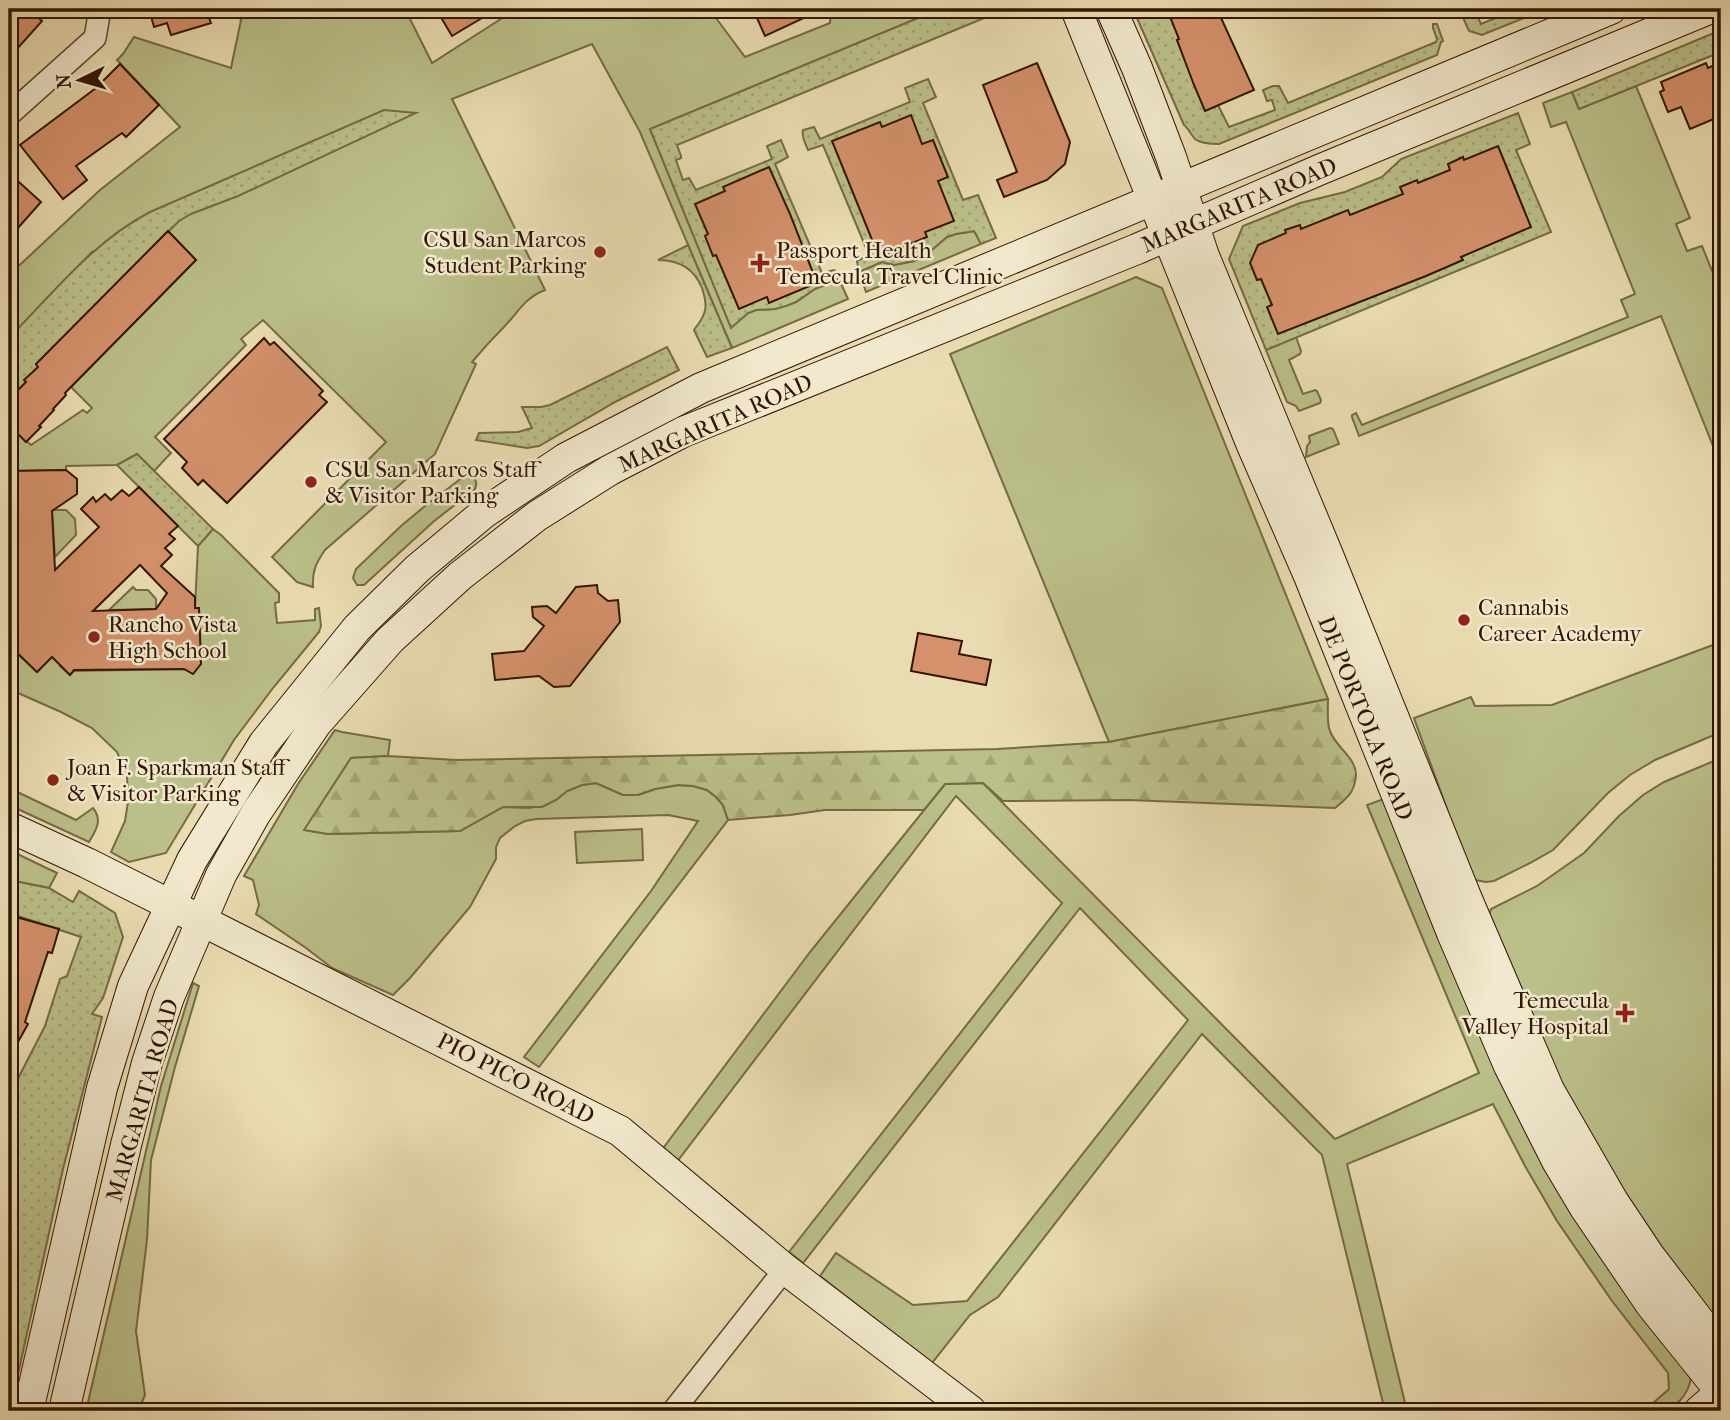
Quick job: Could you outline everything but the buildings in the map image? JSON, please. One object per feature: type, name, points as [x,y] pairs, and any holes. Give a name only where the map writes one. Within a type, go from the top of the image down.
[{"type":"main road","name":"DE PORTOLA ROAD","points":[[1076,9],[1153,200],[1203,256],[1467,899],[1549,1090],[1584,1154],[1649,1255],[1721,1349]]},
{"type":"main road","name":"DE PORTOLA ROAD","points":[[1111,9],[1171,156],[1181,188],[1180,230],[1251,443],[1309,576],[1509,1066],[1544,1137],[1585,1208],[1651,1305],[1721,1392]]},
{"type":"main road","name":"MARGARITA ROAD","points":[[28,1411],[102,1088],[133,986],[192,860],[264,743],[357,628],[417,569],[484,513],[566,458],[701,388],[1611,9]]},
{"type":"main road","name":"MARGARITA ROAD","points":[[64,1411],[125,1145],[147,1063],[169,997],[220,875],[256,813],[316,724],[390,640],[460,576],[537,516],[610,470],[683,432],[1137,249],[1709,9]]},
{"type":"main road","points":[[610,470],[639,438],[690,413],[699,401],[701,388]]},
{"type":"main road","points":[[1358,699],[1371,712],[1384,736],[1445,888],[1455,897],[1467,899]]},
{"type":"main road","name":"PIO PICO ROAD","points":[[9,827],[87,863],[620,1131],[785,1269],[971,1411]]},
{"type":"main road","points":[[1699,1411],[1721,1392]]},
{"type":"street","points":[[9,115],[95,38],[98,12]]},
{"type":"street","points":[[673,1411],[785,1269]]},
{"type":"green space","points":[[236,9],[405,9],[432,63],[507,15],[508,9],[701,9],[713,14],[745,57],[830,23],[831,9],[940,9],[650,129],[731,327],[748,313],[775,309],[796,302],[815,289],[839,279],[848,299],[732,348],[640,132],[592,44],[452,99],[545,290],[526,302],[472,362],[476,364],[435,454],[325,550],[315,567],[313,587],[297,582],[272,557],[386,442],[263,320],[241,339],[246,345],[155,437],[171,453],[154,471],[137,454],[117,465],[66,466],[66,470],[9,471],[9,425],[31,445],[83,410],[87,413],[92,408],[71,387],[196,260],[168,231],[92,252],[9,338],[9,275],[100,190],[180,127],[117,60],[134,37],[231,68],[241,20]]},
{"type":"green space","points":[[940,9],[1006,9],[677,145],[681,158],[676,160],[683,180],[689,178],[696,190],[772,159],[767,146],[781,140],[788,157],[775,164],[822,273],[834,270],[837,272],[839,279],[815,289],[796,302],[775,309],[748,313],[731,328],[650,129]]},
{"type":"green space","points":[[1133,9],[1167,9],[1205,111],[1218,105],[1229,127],[1275,110],[1272,100],[1267,101],[1263,90],[1279,86],[1288,103],[1436,42],[1433,24],[1437,24],[1443,41],[1437,55],[1219,144],[1210,144],[1195,139],[1184,125]]},
{"type":"green space","points":[[1518,9],[1546,9],[1482,35],[1469,31],[1464,20],[1465,15],[1475,11],[1481,24]]},
{"type":"green space","points":[[1721,30],[1721,52],[1579,109],[1572,92]]},
{"type":"green space","points":[[928,79],[936,97],[923,103],[963,200],[978,195],[996,238],[981,244],[974,231],[956,234],[947,237],[925,256],[914,261],[894,265],[882,262],[859,272],[857,261],[869,255],[823,145],[808,150],[803,130],[814,127],[820,139],[910,102],[905,88]]},
{"type":"green space","points":[[1636,86],[1690,218],[1676,224],[1687,251],[1702,246],[1721,293],[1721,466],[1661,316],[1359,436],[1352,417],[1356,413],[1362,425],[1628,317],[1621,300],[1635,294],[1566,122],[1551,127],[1543,103],[1572,92],[1579,109]]},
{"type":"green space","points":[[384,110],[416,113],[179,221],[36,364],[38,367],[9,403],[9,338],[75,269],[111,238],[150,212]]},
{"type":"green space","points":[[1518,113],[1530,144],[1516,150],[1551,232],[1266,350],[1229,259],[1243,226],[1300,203],[1345,192],[1382,177],[1401,159]]},
{"type":"green space","points":[[975,231],[981,244],[866,292],[859,272],[882,262],[894,265],[914,261],[947,237]]},
{"type":"green space","points":[[688,245],[732,348],[707,357],[694,330],[706,307],[699,281],[690,270],[672,262],[658,260]]},
{"type":"green space","points":[[1136,277],[1162,288],[1328,699],[1109,742],[950,354]]},
{"type":"green space","points":[[1296,337],[1301,351],[1289,360],[1303,394],[1315,390],[1321,400],[1320,403],[1299,411],[1296,406],[1287,402],[1266,350]]},
{"type":"green space","points":[[667,347],[679,370],[617,401],[539,446],[527,448],[476,440],[479,433],[518,432],[532,428],[522,407],[550,405]]},
{"type":"green space","points":[[1333,429],[1339,444],[1306,457],[1309,436]]},
{"type":"green space","points":[[137,454],[213,529],[198,546],[117,465]]},
{"type":"green space","points":[[467,474],[475,480],[475,489],[433,522],[364,585],[357,585],[353,578],[356,569],[401,526]]},
{"type":"green space","points":[[52,510],[66,510],[75,519],[76,535],[55,557]]},
{"type":"green space","points":[[213,529],[279,593],[279,602],[275,603],[277,623],[315,620],[315,609],[319,608],[321,626],[234,740],[166,853],[129,862],[111,852],[125,821],[128,802],[127,775],[117,752],[92,728],[9,689],[9,661],[18,654],[37,672],[62,646],[65,662],[60,666],[70,675],[74,671],[184,669],[201,664],[199,608],[195,608],[198,546]]},
{"type":"green space","points":[[133,587],[136,590],[148,590],[156,599],[156,609],[109,610]]},
{"type":"green space","points":[[1721,642],[1721,732],[1655,760],[1630,775],[1608,793],[1553,850],[1494,881],[1475,880],[1414,718],[1471,697],[1475,706],[1552,705]]},
{"type":"green space","points":[[1328,699],[1331,734],[1353,763],[1356,776],[1350,794],[1335,808],[1128,800],[1003,801],[983,783],[945,784],[924,810],[825,810],[728,820],[723,805],[716,797],[707,790],[693,786],[678,785],[638,795],[623,795],[596,783],[567,791],[542,807],[503,807],[460,831],[328,834],[304,830],[351,758],[388,756],[456,760],[997,749],[1109,742]]},
{"type":"green space","points":[[335,730],[390,740],[388,756],[351,758],[305,830],[328,834],[460,831],[503,807],[530,808],[556,800],[567,791],[582,785],[596,783],[623,795],[638,795],[678,785],[693,786],[707,790],[716,797],[723,805],[728,820],[539,1067],[524,1057],[651,891],[698,821],[668,815],[536,819],[515,826],[500,838],[496,847],[496,859],[470,907],[393,995],[332,968],[256,914],[259,905],[253,880],[244,876],[298,784]]},
{"type":"green space","name":"Temecula Valley Hospital","points":[[1721,758],[1721,1336],[1665,1262],[1598,1152],[1547,1055],[1489,915],[1491,909],[1537,886],[1584,853],[1643,795],[1664,782]]},
{"type":"green space","points":[[983,783],[1335,1139],[1479,1073],[1367,805],[1389,797],[1691,1377],[1680,1400],[1670,1408],[1657,1411],[1652,1404],[1669,1389],[1668,1373],[1612,1301],[1557,1221],[1493,1104],[1347,1164],[1407,1411],[1385,1411],[1322,1155],[1202,1034],[998,1297],[970,1315],[932,1363],[820,1276],[836,1253],[913,1305],[967,1301],[1188,1020],[1080,908],[803,1263],[789,1252],[1062,903],[956,796],[676,1163],[661,1151],[810,952],[945,784]]},
{"type":"green space","points":[[9,788],[76,820],[93,808],[98,821],[89,842],[9,805]]},
{"type":"green space","points":[[642,829],[643,860],[577,863],[575,832]]},
{"type":"green space","points":[[9,850],[57,873],[49,888],[9,880]]},
{"type":"green space","points":[[9,880],[49,888],[73,902],[79,891],[115,913],[123,937],[103,998],[92,1014],[102,1017],[63,1169],[10,1411],[9,1096],[45,1026],[60,979],[67,976],[81,937],[9,913]]},
{"type":"green space","points":[[193,983],[199,986],[151,1160],[147,1240],[136,1331],[145,1395],[138,1411],[86,1411],[161,1086]]},
{"type":"place","name":"CSU San Marcos Student Parking","points":[[600,252]]},
{"type":"place","name":"Passport Health Temecula Travel Clinic","points":[[760,263]]},
{"type":"place","name":"CSU San Marcos Staff & Visitor Parking","points":[[311,482]]},
{"type":"place","name":"Cannabis Career Academy","points":[[1464,620]]},
{"type":"place","name":"Rancho Vista High School","points":[[94,637]]},
{"type":"place","name":"Joan F. Sparkman Staff & Visitor Parking","points":[[53,780]]},
{"type":"place","name":"Temecula Valley Hospital","points":[[1625,1013]]}]
